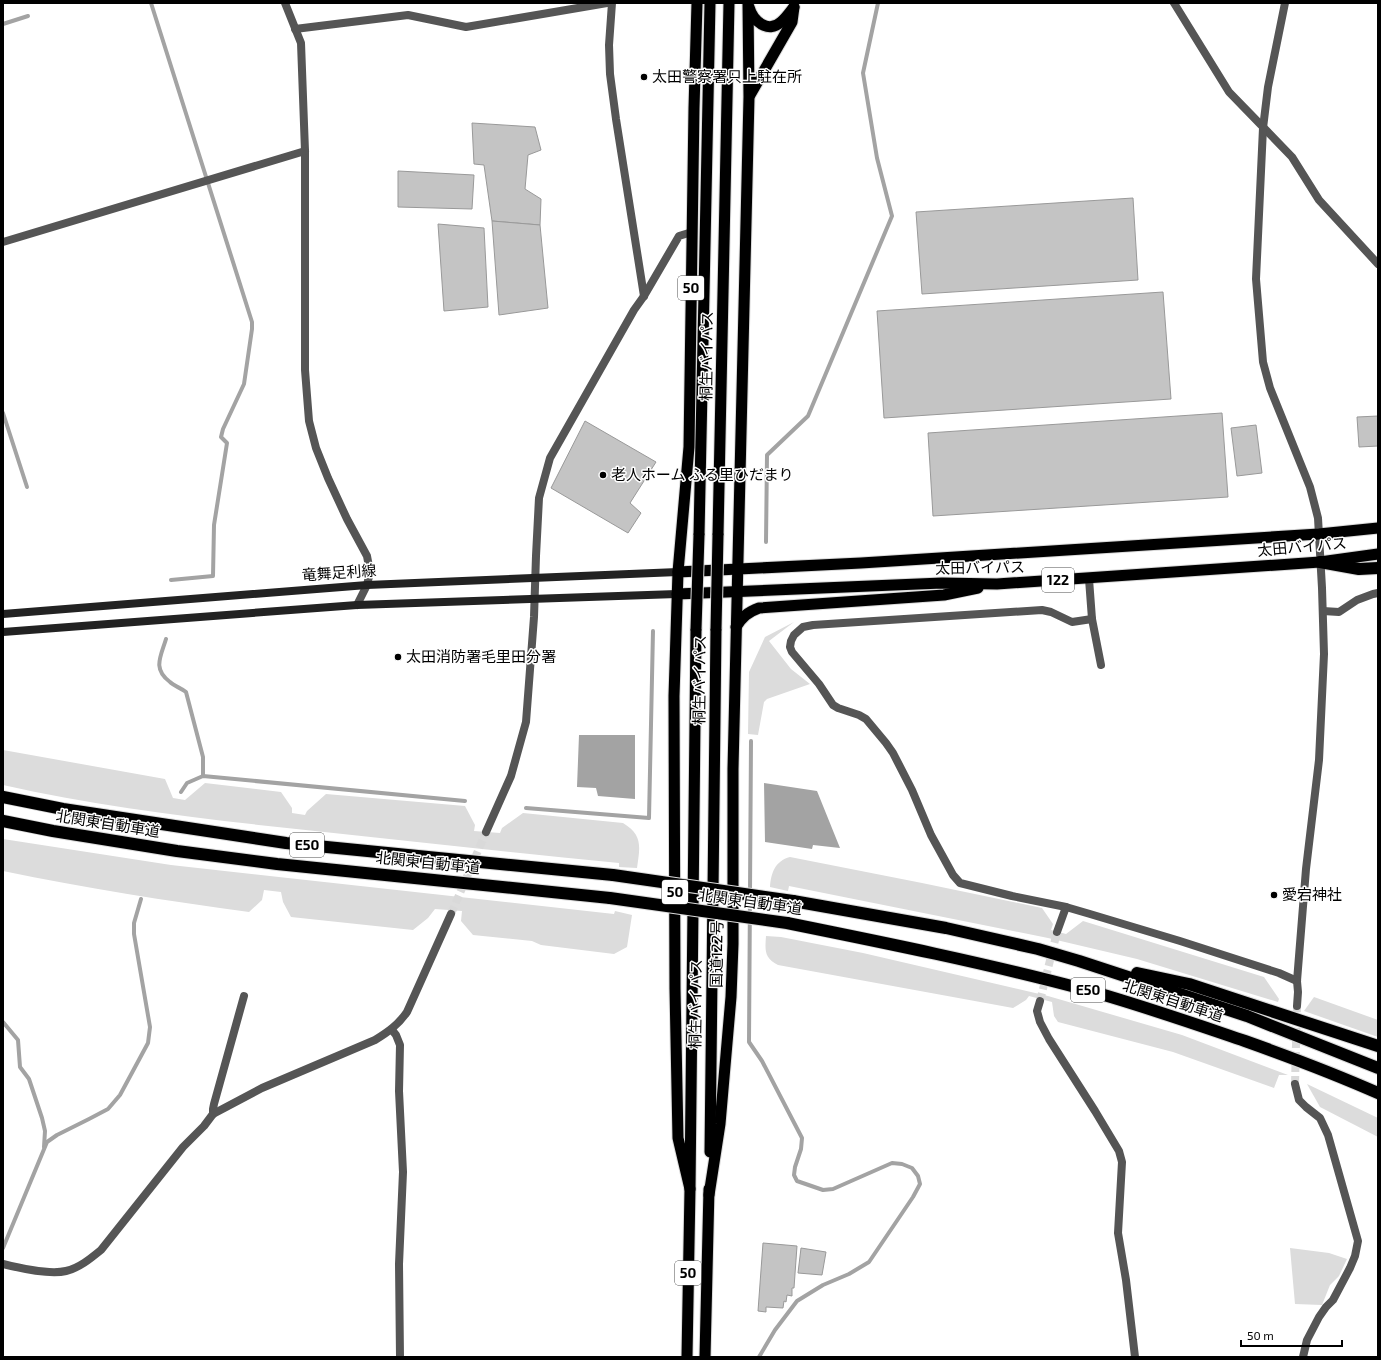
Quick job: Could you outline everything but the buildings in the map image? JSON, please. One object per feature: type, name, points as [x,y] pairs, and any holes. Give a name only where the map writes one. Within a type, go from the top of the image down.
[{"type":"highway","name":"50","points":[[690,1189],[678,1138],[675,989],[674,720],[678,572],[689,447],[697,3]]},
{"type":"highway","name":"桐生バイパス","points":[[687,1357],[696,629],[710,3]]},
{"type":"highway","name":"桐生バイパス","points":[[705,1357],[709,1195],[716,629],[729,3]]},
{"type":"highway","name":"国道122号","points":[[709,1195],[720,1124],[731,997],[733,944],[733,761],[749,97],[748,3]]},
{"type":"highway","points":[[748,3],[751,15],[762,25],[771,27],[780,23],[794,8],[792,22],[749,97]]},
{"type":"highway","name":"太田バイパス","points":[[678,572],[1319,534],[1378,528]]},
{"type":"highway","name":"太田バイパス","points":[[677,594],[942,583],[997,584],[1320,562],[1378,554]]},
{"type":"highway","points":[[1320,562],[1359,569],[1378,568]]},
{"type":"highway","points":[[736,627],[746,614],[759,608],[944,595],[997,584]]},
{"type":"highway","name":"北関東自動車道","points":[[3,797],[71,810],[286,843],[613,875],[793,901],[946,928],[1038,949],[1079,961],[1247,1016],[1378,1068]]},
{"type":"highway","name":"北関東自動車道","points":[[3,821],[53,831],[169,850],[277,864],[610,898],[787,923],[904,946],[1090,991],[1161,1012],[1267,1049],[1378,1093]]},
{"type":"highway","points":[[1079,961],[1189,984],[1378,1046]]},
{"type":"main road","name":"竜舞足利線","points":[[3,614],[367,585],[678,572]]},
{"type":"main road","points":[[3,632],[357,605],[677,594]]},
{"type":"street","points":[[285,3],[301,43],[305,151],[305,370],[309,421],[316,448],[328,478],[347,519],[367,556],[370,572],[367,585],[357,605]]},
{"type":"street","points":[[295,29],[408,15],[466,27],[607,3]]},
{"type":"street","points":[[612,3],[609,45],[610,74],[644,296]]},
{"type":"street","points":[[1174,3],[1229,92],[1292,156],[1319,200],[1378,264]]},
{"type":"street","points":[[1285,3],[1268,87],[1263,128],[1256,279],[1263,362],[1270,388],[1310,487],[1318,518],[1319,534],[1324,654],[1319,760],[1306,869],[1297,981],[1297,1006]]},
{"type":"street","points":[[3,242],[305,151]]},
{"type":"street","points":[[486,832],[511,776],[526,722],[539,498],[550,458],[634,310],[644,296],[679,236],[692,232]]},
{"type":"street","points":[[1089,578],[1092,619],[1101,665]]},
{"type":"street","points":[[1323,611],[1339,612],[1357,600],[1378,593]]},
{"type":"street","points":[[1092,619],[1072,622],[1051,612],[1042,610],[813,625],[803,627],[798,631],[791,641],[790,647],[792,652],[819,684],[834,705],[866,719],[890,748],[912,790],[931,835],[957,880],[965,884],[1012,896],[1066,907],[1201,948],[1279,973],[1297,981]]},
{"type":"street","points":[[1057,932],[1066,907]]},
{"type":"street","points":[[3,1264],[33,1270],[65,1272],[89,1260],[101,1250],[183,1147],[214,1114],[262,1088],[375,1040],[392,1030],[407,1012],[451,914]]},
{"type":"street","points":[[214,1114],[214,1104],[244,996]]},
{"type":"street","points":[[1040,1001],[1037,1011],[1040,1022],[1049,1039],[1119,1151],[1122,1162],[1118,1234],[1126,1280],[1135,1357]]},
{"type":"street","points":[[392,1030],[400,1045],[399,1091],[403,1172],[399,1285],[400,1357]]},
{"type":"street","points":[[1295,1084],[1299,1100],[1320,1118],[1328,1134],[1358,1242],[1355,1256],[1350,1268],[1333,1300],[1319,1316],[1307,1340],[1303,1357]]},
{"type":"shaded area","points":[[794,622],[769,641],[791,669],[810,684],[767,699],[764,702],[758,735],[748,734],[749,672],[765,637]]},
{"type":"shaded area","points":[[579,735],[635,735],[635,799],[598,796],[596,788],[577,787]]},
{"type":"shaded area","points":[[3,750],[165,779],[173,798],[185,800],[205,783],[281,792],[292,808],[292,813],[305,815],[307,811],[326,794],[465,806],[475,825],[474,831],[500,833],[502,828],[523,813],[623,823],[634,832],[639,842],[637,868],[619,867],[619,863],[197,818],[119,807],[41,793],[3,785]]},
{"type":"shaded area","points":[[764,783],[817,791],[840,848],[813,845],[812,849],[765,842]]},
{"type":"shaded area","points":[[3,839],[171,865],[614,914],[615,911],[632,915],[627,947],[614,954],[541,945],[532,941],[473,935],[461,921],[462,911],[435,909],[428,918],[413,930],[291,917],[283,902],[281,892],[264,890],[262,900],[249,912],[126,894],[3,871]]},
{"type":"shaded area","points":[[790,857],[1042,908],[1053,924],[1051,930],[1066,934],[1083,921],[1264,977],[1279,999],[1278,1002],[1137,959],[1048,938],[789,886],[788,891],[770,887],[771,877],[777,865],[781,861]]},
{"type":"shaded area","points":[[766,936],[781,937],[863,953],[1048,996],[1182,1035],[1288,1075],[1279,1075],[1274,1088],[1173,1052],[1058,1022],[1054,1016],[1052,1002],[1029,996],[1026,1000],[1013,1008],[778,965],[770,959],[766,953]]},
{"type":"shaded area","points":[[1314,997],[1378,1020],[1378,1037],[1304,1011]]},
{"type":"shaded area","points":[[1307,1084],[1378,1118],[1378,1137],[1320,1107]]},
{"type":"shaded area","points":[[1290,1248],[1329,1253],[1347,1259],[1339,1276],[1330,1285],[1322,1305],[1295,1304]]},
{"type":"waterway","points":[[151,3],[252,322],[244,384],[223,429],[221,437],[227,443],[214,525],[213,576],[171,580]]},
{"type":"waterway","points":[[766,542],[767,455],[808,416],[892,216],[877,158],[863,73],[878,3]]},
{"type":"waterway","points":[[3,24],[28,16]]},
{"type":"waterway","points":[[3,413],[27,487]]},
{"type":"waterway","points":[[526,808],[649,818],[653,631]]},
{"type":"waterway","points":[[166,639],[159,662],[161,672],[164,677],[186,692],[203,757],[203,776]]},
{"type":"waterway","points":[[751,741],[749,1042],[762,1061],[802,1138],[801,1149],[794,1175],[797,1181],[823,1190],[833,1189],[892,1163],[902,1164],[912,1168],[918,1176],[920,1184],[913,1197],[869,1262],[849,1274],[823,1285],[797,1301],[775,1330],[759,1357]]},
{"type":"waterway","points":[[181,792],[187,783],[203,776],[465,801]]},
{"type":"waterway","points":[[3,1248],[47,1142],[57,1135],[108,1109],[120,1095],[148,1043],[150,1027],[134,934],[134,923],[141,899]]},
{"type":"waterway","points":[[3,1022],[18,1040],[20,1067],[29,1079],[42,1118],[45,1131],[44,1147]]},
{"type":"tunnel","points":[[451,914],[486,832]]},
{"type":"tunnel","points":[[1040,1001],[1057,932]]},
{"type":"tunnel","points":[[1295,1084],[1297,1006]]},
{"type":"place","name":"太田警察署只上駐在所","points":[[644,77]]},
{"type":"place","name":"老人ホーム ふる里ひだまり","points":[[603,475]]},
{"type":"place","name":"太田消防署毛里田分署","points":[[398,657]]},
{"type":"place","name":"愛宕神社","points":[[1274,895]]}]
